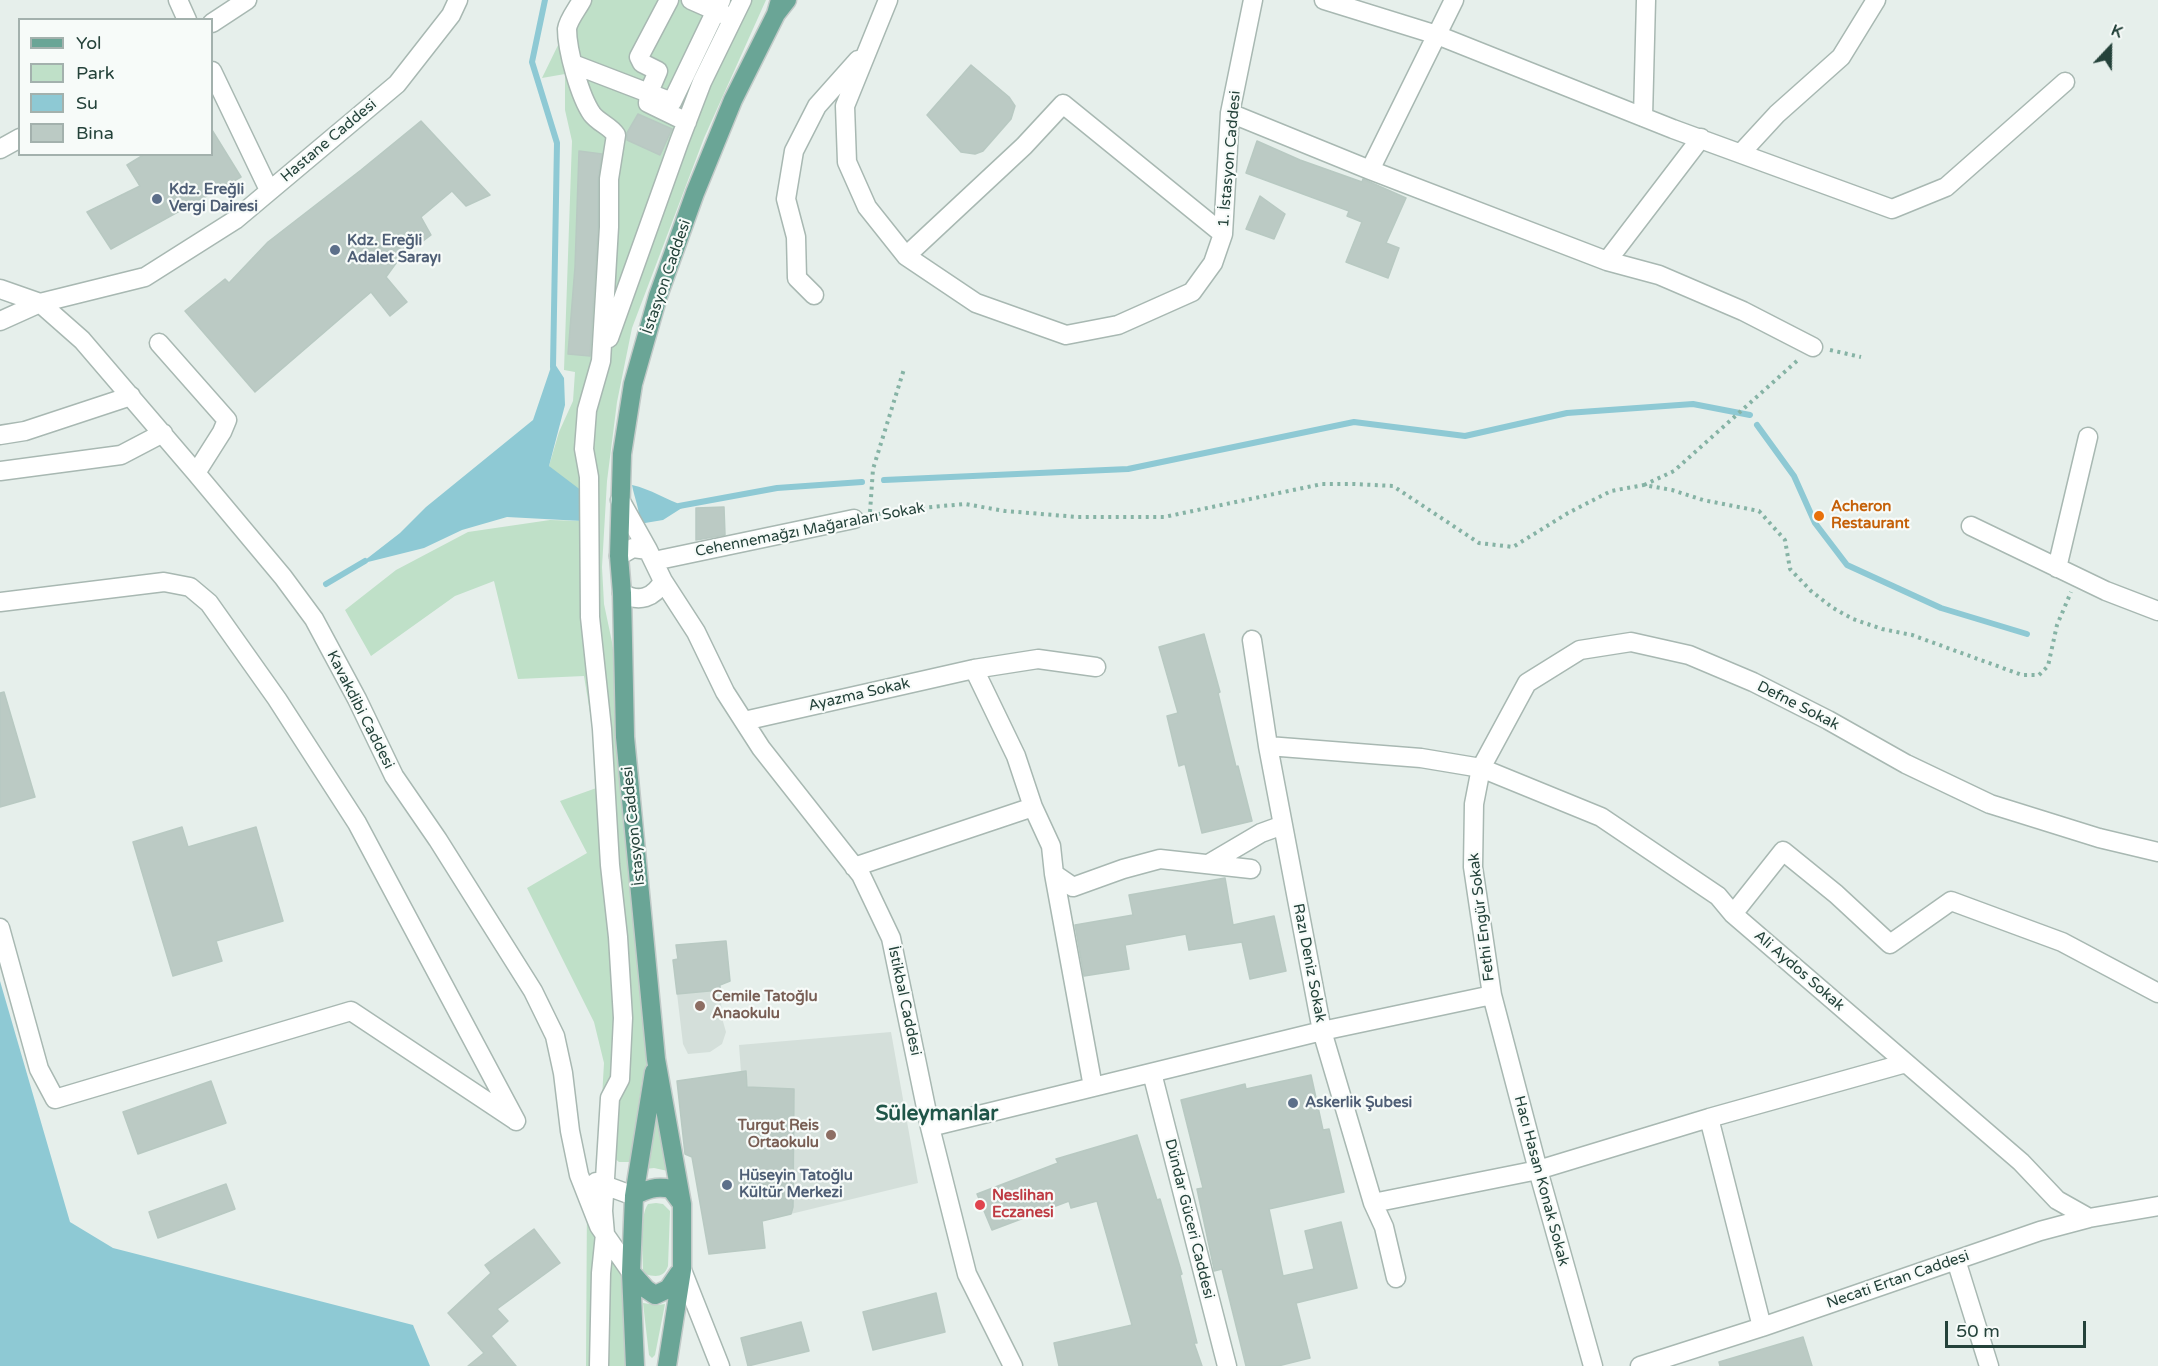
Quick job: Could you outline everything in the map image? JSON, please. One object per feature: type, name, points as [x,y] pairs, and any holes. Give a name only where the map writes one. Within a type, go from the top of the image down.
[{"type":"main road","name":"İstasyon Caddesi","points":[[620,556],[622,454],[633,384],[658,296],[733,100],[781,5]]},
{"type":"main road","points":[[620,556],[622,593]]},
{"type":"main road","name":"İstasyon Caddesi","points":[[622,593],[625,737],[656,1059],[682,1204],[682,1270],[667,1366]]},
{"type":"main road","name":"İstasyon Caddesi","points":[[635,1366],[631,1272],[634,1196],[656,1059]]},
{"type":"main road","points":[[634,1196],[652,1187],[662,1187],[671,1189],[682,1204]]},
{"type":"main road","points":[[631,1272],[646,1289],[655,1295],[668,1289],[682,1270]]},
{"type":"street","points":[[178,0],[186,18]]},
{"type":"street","points":[[213,22],[247,0]]},
{"type":"street","name":"Hastane Caddesi","points":[[0,321],[40,303],[145,277],[235,220],[397,84],[451,15],[458,0]]},
{"type":"street","points":[[582,0],[567,27],[573,64],[583,96],[592,113],[616,135],[609,179],[609,227],[601,361],[598,374]]},
{"type":"street","points":[[669,0],[639,57],[642,63],[658,71],[649,92],[648,103],[687,122]]},
{"type":"street","points":[[691,0],[719,5],[734,18]]},
{"type":"street","points":[[607,1366],[603,1212],[610,1098],[620,1079],[623,1018],[618,937],[610,865],[602,729],[590,617],[589,477],[584,449],[587,410],[623,296],[702,82],[742,0]]},
{"type":"street","name":"1. İstasyon Caddesi","points":[[888,0],[845,106],[847,162],[867,207],[906,256],[976,303],[1066,334],[1119,325],[1192,292],[1213,263],[1224,234],[1230,113],[1252,0]]},
{"type":"street","points":[[1324,0],[1437,35],[1643,117],[1892,209],[1946,187],[2065,82]]},
{"type":"street","points":[[1370,170],[1454,0]]},
{"type":"street","points":[[1643,117],[1646,0]]},
{"type":"street","points":[[1741,153],[1777,114],[1841,57],[1876,0]]},
{"type":"street","points":[[573,64],[672,102],[719,5]]},
{"type":"street","points":[[814,295],[797,278],[796,237],[786,199],[794,151],[817,106],[869,47]]},
{"type":"street","points":[[213,73],[269,190]]},
{"type":"street","points":[[906,256],[1024,146],[1063,104],[1224,234]]},
{"type":"street","points":[[1230,113],[1370,170],[1607,261],[1659,275],[1743,311],[1813,346]]},
{"type":"street","points":[[1607,261],[1701,138]]},
{"type":"street","points":[[0,149],[18,139]]},
{"type":"street","points":[[0,289],[40,303]]},
{"type":"street","name":"Kavakdibi Caddesi","points":[[40,303],[81,340],[131,396],[283,577],[314,619],[357,699],[394,776],[438,840],[533,991],[555,1036],[579,1174],[604,1240],[631,1272]]},
{"type":"street","points":[[159,343],[227,420],[196,473]]},
{"type":"street","points":[[0,435],[25,431],[131,396]]},
{"type":"street","points":[[0,471],[121,455],[163,433]]},
{"type":"street","points":[[2056,568],[2088,437]]},
{"type":"street","name":"İstikbal Caddesi","points":[[620,500],[663,580],[696,632],[725,692],[761,748],[861,875],[891,938],[930,1127],[968,1274],[1013,1366]]},
{"type":"street","name":"Cehennemağzı Mağaraları Sokak","points":[[651,556],[862,517]]},
{"type":"street","points":[[1971,526],[2106,591],[2158,611]]},
{"type":"street","points":[[620,556],[633,548],[651,556]]},
{"type":"street","points":[[622,593],[638,599],[646,597],[653,594],[663,580]]},
{"type":"street","points":[[0,602],[164,582],[190,587],[209,603],[277,699],[357,823],[516,1121],[351,1011],[55,1099],[39,1069],[0,928]]},
{"type":"street","name":"Razı Deniz Sokak","points":[[1252,640],[1282,825],[1322,1031],[1373,1203],[1384,1227],[1396,1278]]},
{"type":"street","name":"Defne Sokak","points":[[1481,768],[1527,683],[1580,650],[1631,642],[1689,655],[1753,682],[1906,764],[1990,804],[2099,838],[2158,852]]},
{"type":"street","name":"Ayazma Sokak","points":[[744,721],[974,669],[1038,659],[1096,667]]},
{"type":"street","points":[[974,669],[1016,756],[1033,807],[1051,846],[1054,874],[1093,1087]]},
{"type":"street","name":"Ali Aydos Sokak","points":[[1268,746],[1421,758],[1481,768],[1601,817],[1718,896],[1733,914],[2021,1162],[2057,1200],[2089,1218]]},
{"type":"street","name":"Fethi Engür Sokak","points":[[1481,768],[1474,804],[1473,867],[1492,995]]},
{"type":"street","points":[[854,867],[1033,807]]},
{"type":"street","points":[[1210,863],[1261,833],[1282,825]]},
{"type":"street","points":[[1733,914],[1783,851],[1836,894],[1890,944],[1951,901],[2062,942],[2158,993]]},
{"type":"street","points":[[1054,874],[1073,887],[1123,869],[1160,859],[1251,868]]},
{"type":"street","points":[[930,1127],[1322,1031],[1492,995]]},
{"type":"street","name":"Hacı Hasan Konak Sokak","points":[[1492,995],[1593,1366]]},
{"type":"street","points":[[1373,1203],[1538,1170],[1906,1064]]},
{"type":"street","name":"Dündar Güceri Caddesi","points":[[1152,1073],[1227,1366]]},
{"type":"street","points":[[1709,1119],[1762,1327]]},
{"type":"street","points":[[579,1174],[634,1196]]},
{"type":"street","name":"Necati Ertan Caddesi","points":[[1640,1366],[1762,1327],[2040,1231],[2089,1218],[2158,1206]]},
{"type":"street","points":[[599,1366],[604,1240]]},
{"type":"street","points":[[1956,1260],[1989,1366]]},
{"type":"street","points":[[682,1270],[720,1366]]},
{"type":"path","points":[[1644,485],[1674,471],[1813,346],[1861,357]]},
{"type":"path","points":[[862,517],[873,469],[904,369]]},
{"type":"path","name":"Cehennemağzı Mağaraları Sokak","points":[[862,517],[898,510],[964,504],[1005,511],[1078,517],[1164,517],[1322,484],[1353,484],[1393,486],[1479,543],[1513,547],[1611,490],[1644,485],[1760,511],[1785,540],[1790,569],[1811,591],[1833,608],[1853,619],[1882,629],[1912,635],[2022,675],[2039,675],[2048,666],[2057,625],[2071,591],[2056,568]]},
{"type":"shaded area","name":"Cemile Tatoğlu Anaokulu","points":[[726,941],[730,981],[720,985],[722,1018],[726,1032],[722,1044],[710,1052],[688,1054],[683,1044],[673,960],[677,959],[676,945]]},
{"type":"shaded area","name":"Turgut Reis Ortaokulu","points":[[891,1032],[918,1183],[762,1221],[746,1072],[741,1072],[739,1045]]},
{"type":"green space","points":[[580,0],[766,0],[704,138],[632,328],[617,402],[607,481],[602,567],[604,604],[612,642],[629,764],[650,1043],[630,1162],[619,1162],[612,1156],[600,1132],[604,1063],[594,1022],[527,888],[587,853],[560,801],[602,786],[584,676],[518,679],[494,581],[455,596],[371,656],[345,610],[396,570],[468,532],[550,520],[581,521],[549,466],[559,432],[573,401],[575,372],[564,370],[572,141],[565,110],[565,74],[542,78]]},
{"type":"green space","points":[[657,1115],[668,1171],[645,1169]]},
{"type":"green space","points":[[587,1198],[636,1298],[639,1366],[586,1366]]},
{"type":"green space","points":[[648,1204],[663,1204],[670,1211],[668,1266],[662,1275],[656,1276],[645,1274],[643,1270],[642,1236],[645,1210]]},
{"type":"green space","points":[[643,1303],[665,1304],[655,1355],[652,1358],[649,1355]]},
{"type":"water","points":[[553,361],[564,378],[565,405],[549,466],[582,491],[582,521],[507,517],[462,530],[424,548],[360,564],[533,420]]},
{"type":"water","points":[[632,485],[685,506],[663,520],[639,524]]},
{"type":"water","points":[[0,981],[70,1222],[113,1248],[413,1325],[430,1366],[0,1366]]},
{"type":"building","points":[[971,65],[1009,97],[1015,106],[1011,119],[983,151],[975,154],[961,152],[927,115]]},
{"type":"building","points":[[638,114],[672,129],[660,155],[627,140],[627,133]]},
{"type":"building","name":"Kdz. Ereğli Adalet Sarayı","points":[[421,121],[490,195],[466,206],[452,191],[421,217],[431,235],[399,259],[386,277],[407,302],[390,316],[371,292],[255,392],[185,311],[225,279],[229,283],[268,242]]},
{"type":"building","name":"Kdz. Ereğli Vergi Dairesi","points":[[213,132],[241,177],[111,249],[87,212],[140,186],[127,165],[142,156],[213,156]]},
{"type":"building","points":[[1257,141],[1300,160],[1362,182],[1363,179],[1406,198],[1386,243],[1399,248],[1388,278],[1346,262],[1362,222],[1347,216],[1349,211],[1246,173]]},
{"type":"building","points":[[579,151],[602,154],[598,179],[598,227],[590,356],[568,354],[575,267]]},
{"type":"building","points":[[1260,196],[1285,214],[1274,239],[1246,229]]},
{"type":"building","points":[[724,507],[725,535],[696,540],[696,508]]},
{"type":"building","points":[[1204,634],[1220,692],[1218,693],[1236,767],[1238,766],[1252,821],[1202,833],[1185,764],[1179,766],[1167,716],[1178,713],[1159,647]]},
{"type":"building","points":[[4,692],[35,797],[0,807],[0,693]]},
{"type":"building","points":[[182,827],[188,847],[256,827],[283,921],[216,941],[222,961],[173,976],[133,842]]},
{"type":"building","points":[[1225,878],[1233,925],[1274,916],[1286,971],[1250,979],[1242,942],[1189,950],[1186,934],[1125,945],[1129,969],[1084,976],[1075,925],[1133,915],[1129,895]]},
{"type":"building","points":[[726,941],[730,981],[720,985],[720,990],[677,994],[673,960],[678,959],[676,945]]},
{"type":"building","name":"Hüseyin Tatoğlu Kültür Merkezi","points":[[746,1071],[747,1087],[794,1089],[793,1207],[791,1214],[762,1221],[765,1248],[709,1254],[692,1157],[685,1154],[677,1081]]},
{"type":"building","points":[[1311,1075],[1323,1130],[1329,1129],[1344,1192],[1269,1209],[1283,1276],[1314,1269],[1305,1231],[1341,1222],[1357,1288],[1296,1303],[1310,1358],[1278,1366],[1246,1366],[1222,1269],[1214,1271],[1197,1189],[1203,1188],[1181,1100],[1245,1084],[1246,1089]]},
{"type":"building","points":[[211,1081],[226,1123],[138,1154],[123,1112]]},
{"type":"building","points":[[1137,1135],[1157,1200],[1160,1199],[1182,1274],[1180,1275],[1197,1343],[1194,1343],[1202,1366],[1059,1366],[1054,1343],[1132,1325],[1097,1201],[1071,1208],[1069,1201],[992,1230],[977,1194],[1058,1163],[1056,1159]]},
{"type":"building","points":[[226,1184],[235,1209],[158,1238],[149,1212]]},
{"type":"building","points":[[534,1229],[560,1263],[497,1309],[508,1321],[491,1336],[516,1366],[468,1366],[484,1353],[448,1313],[491,1273],[485,1265]]},
{"type":"building","points":[[936,1293],[945,1332],[873,1350],[863,1312]]},
{"type":"building","points":[[801,1322],[809,1351],[748,1366],[741,1338]]},
{"type":"building","points":[[1803,1337],[1812,1366],[1720,1366],[1719,1362]]},
{"type":"waterway","points":[[545,0],[532,62],[557,143],[553,367]]},
{"type":"waterway","points":[[884,480],[1128,469],[1354,422],[1465,436],[1567,413],[1693,404],[1750,415]]},
{"type":"waterway","points":[[1757,425],[1794,476],[1815,523],[1847,565],[1941,608],[2027,634]]},
{"type":"waterway","points":[[679,506],[777,488],[862,482]]},
{"type":"waterway","points":[[326,584],[365,561]]},
{"type":"place","name":"Kdz. Ereğli Vergi Dairesi","points":[[157,199]]},
{"type":"place","name":"Kdz. Ereğli Adalet Sarayı","points":[[335,250]]},
{"type":"place","name":"Acheron Restaurant","points":[[1819,516]]},
{"type":"place","name":"Cemile Tatoğlu Anaokulu","points":[[700,1006]]},
{"type":"place","name":"Askerlik Şubesi","points":[[1293,1103]]},
{"type":"place","name":"Turgut Reis Ortaokulu","points":[[831,1135]]},
{"type":"place","name":"Hüseyin Tatoğlu Kültür Merkezi","points":[[727,1185]]},
{"type":"place","name":"Neslihan Eczanesi","points":[[980,1205]]},
{"type":"district","name":"Süleymanlar","points":[[937,1114]]}]
